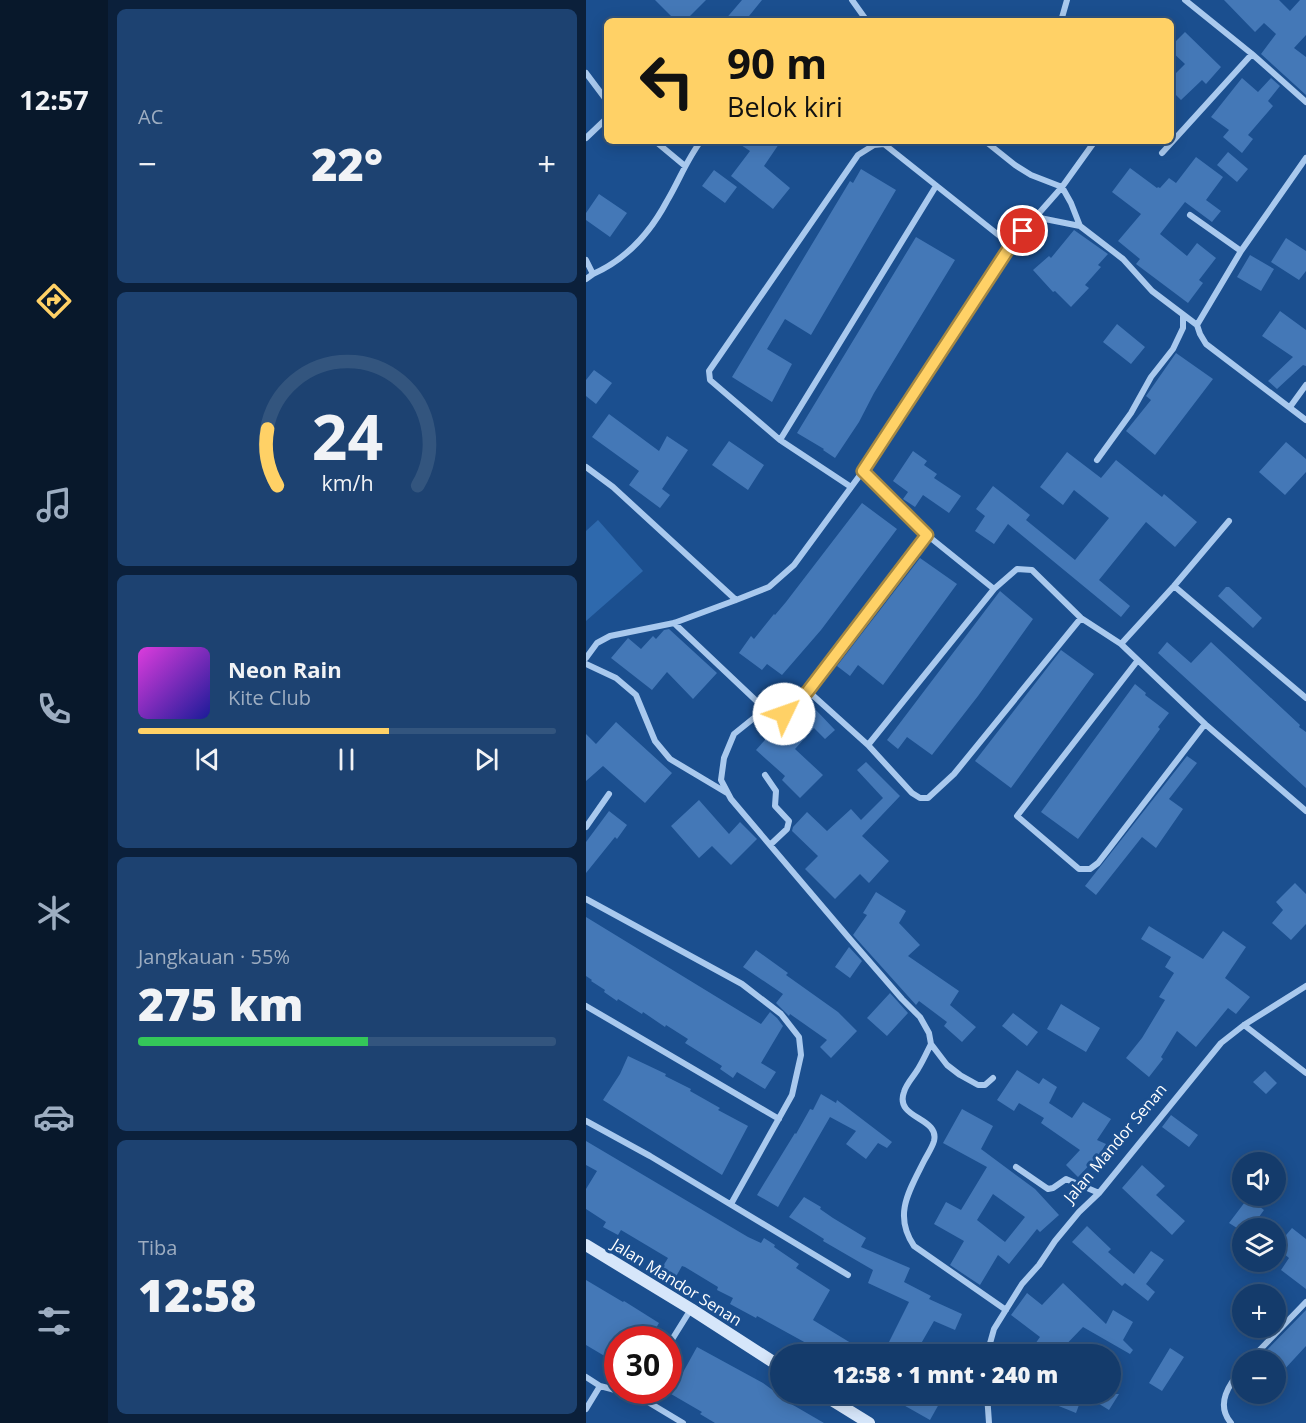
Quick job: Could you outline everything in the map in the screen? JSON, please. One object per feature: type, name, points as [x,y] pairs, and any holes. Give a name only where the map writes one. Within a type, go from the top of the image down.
[{"type":"street","points":[[852,0],[865,18]]},
{"type":"street","points":[[1062,18],[1068,0]]},
{"type":"street","points":[[1185,0],[1252,54],[1306,102]]},
{"type":"street","points":[[1174,140],[1252,54]]},
{"type":"street","points":[[586,73],[604,97]]},
{"type":"street","points":[[586,138],[604,121]]},
{"type":"street","points":[[659,144],[685,166]]},
{"type":"street","points":[[586,279],[616,262],[638,244],[667,202],[691,154],[699,144]]},
{"type":"street","points":[[851,487],[780,440],[710,380],[709,371],[858,155],[874,145],[884,144],[1011,245]]},
{"type":"street","points":[[989,144],[1031,175],[1062,187],[1080,226]]},
{"type":"street","points":[[586,658],[597,643],[610,636],[674,623],[769,587],[794,564],[863,471],[1011,245],[1062,187],[1093,144]]},
{"type":"street","points":[[1162,153],[1170,144]]},
{"type":"street","points":[[1197,325],[1241,251],[1305,159]]},
{"type":"street","points":[[780,440],[936,186]]},
{"type":"street","points":[[1190,215],[1241,251]]},
{"type":"street","points":[[1035,217],[1080,226],[1123,259],[1152,291],[1197,325],[1206,344],[1306,420]]},
{"type":"street","points":[[586,260],[593,274]]},
{"type":"street","points":[[1096,460],[1131,413],[1151,377],[1173,349],[1183,328],[1183,316]]},
{"type":"street","points":[[1290,407],[1306,385]]},
{"type":"street","points":[[586,467],[613,487],[736,600]]},
{"type":"street","points":[[863,471],[927,535],[994,589]]},
{"type":"street","points":[[1121,644],[1229,521]]},
{"type":"street","points":[[674,623],[765,709],[774,713],[790,711],[808,691],[927,535]]},
{"type":"street","points":[[868,745],[994,589],[1017,569],[1032,570],[1081,618],[1121,644],[1205,724],[1306,811]]},
{"type":"street","points":[[1174,586],[1306,698]]},
{"type":"street","points":[[808,691],[868,745],[912,793],[920,798],[928,798],[954,774],[1081,618]]},
{"type":"street","points":[[1138,660],[1017,816],[1078,869],[1090,869],[1098,863],[1205,724]]},
{"type":"street","points":[[586,664],[616,678],[636,695],[655,741],[670,759],[728,793]]},
{"type":"street","points":[[765,709],[734,734],[722,769],[721,780],[728,793],[740,811],[920,1017],[929,1033],[931,1044],[947,1065],[960,1076],[978,1085],[985,1085],[993,1078]]},
{"type":"street","points":[[765,775],[776,791],[775,806],[789,821],[787,829],[770,845]]},
{"type":"street","points":[[586,827],[609,794]]},
{"type":"street","points":[[586,899],[742,984],[781,1014],[799,1037],[801,1056],[792,1095],[731,1204]]},
{"type":"street","name":"Jalan Mandor Senan","points":[[990,1344],[994,1329],[1022,1284],[1039,1265],[1055,1241],[1079,1212],[1099,1193],[1221,1043],[1244,1025],[1306,986]]},
{"type":"street","points":[[586,1006],[779,1119]]},
{"type":"street","points":[[1244,1025],[1306,1073]]},
{"type":"street","points":[[931,1044],[903,1093],[904,1104],[910,1114],[931,1126],[935,1133],[934,1142],[908,1192],[903,1215],[906,1234],[914,1246],[1006,1310]]},
{"type":"street","points":[[586,1121],[731,1204],[848,1275]]},
{"type":"street","points":[[1015,1167],[1048,1189],[1066,1179],[1099,1193]]},
{"type":"street","name":"Jalan Mandor Senan","points":[[586,1245],[770,1360]]},
{"type":"street","points":[[1260,1350],[1306,1302]]},
{"type":"street","points":[[680,1326],[691,1309]]},
{"type":"street","points":[[586,1377],[604,1387]]},
{"type":"street","points":[[1231,1423],[1225,1414],[1225,1397],[1232,1381]]},
{"type":"street","points":[[586,1409],[600,1386]]},
{"type":"street","points":[[655,1404],[680,1422]]},
{"type":"street","points":[[838,1404],[869,1423]]},
{"type":"street","points":[[988,1404],[989,1423]]},
{"type":"shaded area","points":[[598,520],[643,571],[586,621],[586,531]]},
{"type":"building","points":[[655,0],[706,0],[688,18],[673,18]]},
{"type":"building","points":[[742,0],[762,0],[747,18],[727,18]]},
{"type":"building","points":[[1224,0],[1279,0],[1290,11],[1300,0],[1306,0],[1306,35],[1294,48],[1306,57],[1306,95],[1261,54],[1276,34],[1264,23],[1255,32]]},
{"type":"building","points":[[1185,32],[1221,67],[1206,84],[1202,80],[1181,100],[1174,93],[1174,75],[1185,64],[1174,54],[1174,43]]},
{"type":"building","points":[[1242,78],[1258,92],[1271,78],[1280,86],[1268,101],[1273,106],[1248,135],[1253,139],[1242,153],[1223,137],[1229,130],[1211,117]]},
{"type":"building","points":[[740,144],[779,144],[764,166],[790,188],[773,209],[731,176],[750,151]]},
{"type":"building","points":[[1228,152],[1248,169],[1237,182],[1217,165]]},
{"type":"building","points":[[1196,157],[1223,177],[1206,200],[1221,211],[1212,222],[1185,202],[1160,234],[1187,256],[1197,243],[1216,258],[1199,280],[1203,283],[1188,303],[1136,264],[1140,259],[1118,241],[1141,214],[1112,192],[1130,168],[1157,188],[1160,188],[1169,178],[1176,183]]},
{"type":"building","points":[[861,169],[896,190],[811,335],[785,319],[767,349],[792,364],[772,402],[732,377],[850,181],[853,183]]},
{"type":"building","points":[[714,170],[737,187],[725,203],[702,186]]},
{"type":"building","points":[[599,194],[627,213],[610,237],[586,220],[586,213]]},
{"type":"building","points":[[1074,230],[1108,254],[1098,265],[1101,267],[1085,285],[1089,288],[1071,307],[1055,291],[1053,292],[1033,270],[1049,256],[1051,258]]},
{"type":"building","points":[[916,237],[955,260],[874,393],[859,422],[835,458],[797,433]]},
{"type":"building","points":[[1286,238],[1306,251],[1306,271],[1299,280],[1271,262]]},
{"type":"building","points":[[1250,255],[1274,269],[1261,291],[1237,277]]},
{"type":"building","points":[[1280,311],[1306,330],[1306,366],[1303,365],[1277,389],[1268,381],[1293,357],[1262,336]]},
{"type":"building","points":[[1117,324],[1145,347],[1131,364],[1103,342]]},
{"type":"building","points":[[1176,353],[1213,379],[1155,455],[1126,431],[1151,400],[1146,396]]},
{"type":"building","points":[[594,370],[612,383],[596,404],[586,396],[586,380]]},
{"type":"building","points":[[609,414],[659,451],[667,436],[688,450],[662,489],[670,495],[660,508],[629,485],[639,471],[592,437]]},
{"type":"building","points":[[729,441],[764,465],[748,490],[712,465]]},
{"type":"building","points":[[1286,442],[1306,459],[1306,472],[1285,495],[1259,472]]},
{"type":"building","points":[[913,451],[927,461],[924,465],[937,474],[934,478],[961,496],[949,513],[923,495],[915,507],[903,499],[908,492],[893,481]]},
{"type":"building","points":[[1067,452],[1101,478],[1116,460],[1162,497],[1164,494],[1197,522],[1175,547],[1146,522],[1099,580],[1130,606],[1121,617],[1008,524],[994,544],[975,531],[985,516],[976,509],[993,486],[1030,515],[1026,520],[1075,560],[1109,518],[1074,490],[1063,505],[1040,487]]},
{"type":"building","points":[[862,503],[897,529],[821,630],[782,675],[767,664],[762,670],[739,653],[751,636],[754,639],[786,602]]},
{"type":"building","points":[[920,558],[957,584],[883,685],[858,665],[850,676],[837,666]]},
{"type":"building","points":[[1226,587],[1229,587],[1262,618],[1253,628],[1218,596]]},
{"type":"building","points":[[1000,591],[1033,619],[932,755],[907,737],[898,749],[887,740]]},
{"type":"building","points":[[669,629],[717,673],[693,699],[667,672],[652,690],[611,658],[628,638],[641,649],[653,636],[656,639],[664,630]]},
{"type":"building","points":[[1167,642],[1191,663],[1211,642],[1300,725],[1299,727],[1306,732],[1306,788],[1158,653]]},
{"type":"building","points":[[1061,650],[1094,674],[1011,788],[975,761]]},
{"type":"building","points":[[1135,684],[1146,693],[1145,695],[1169,713],[1158,727],[1160,729],[1078,839],[1041,812]]},
{"type":"building","points":[[815,709],[835,730],[825,739],[814,728],[795,749],[823,775],[800,798],[782,780],[785,776],[756,750],[772,732],[780,739]]},
{"type":"building","points":[[616,722],[672,773],[645,803],[603,766],[586,781],[586,734],[596,744]]},
{"type":"building","points":[[1187,756],[1197,763],[1169,799],[1183,809],[1156,848],[1142,837],[1096,895],[1085,886]]},
{"type":"building","points":[[866,762],[900,796],[862,836],[889,861],[869,883],[860,874],[835,899],[805,869],[818,856],[792,831],[807,812],[827,831],[851,809],[861,820],[883,798],[857,770]]},
{"type":"building","points":[[699,800],[729,834],[740,822],[757,839],[731,865],[712,846],[699,858],[671,826]]},
{"type":"building","points":[[609,811],[627,825],[586,873],[586,842]]},
{"type":"building","points":[[1295,883],[1306,894],[1306,924],[1291,940],[1272,923],[1283,910],[1276,902]]},
{"type":"building","points":[[876,892],[906,911],[899,923],[920,945],[908,956],[959,991],[950,1005],[976,1027],[962,1042],[944,1026],[947,1022],[919,1001],[916,1005],[853,935],[867,915],[863,913]]},
{"type":"building","points":[[586,917],[761,1024],[770,1012],[777,1018],[783,1026],[761,1063],[776,1072],[765,1089],[737,1072],[733,1078],[720,1069],[722,1066],[685,1043],[688,1039],[643,1012],[642,1014],[618,999],[617,1001],[591,981],[586,976]]},
{"type":"building","points":[[1149,926],[1203,959],[1223,931],[1246,947],[1225,978],[1250,997],[1236,1014],[1228,1008],[1196,1047],[1177,1031],[1161,1057],[1163,1059],[1149,1077],[1126,1058],[1142,1038],[1165,1000],[1159,997],[1174,973],[1165,967],[1171,957],[1141,939]]},
{"type":"building","points":[[849,947],[862,961],[850,978],[835,967]]},
{"type":"building","points":[[756,950],[788,973],[786,975],[838,1012],[857,1031],[831,1058],[820,1047],[827,1040],[790,1014],[789,1016],[776,1003],[783,994],[743,967]]},
{"type":"building","points":[[890,993],[908,1013],[887,1036],[867,1018]]},
{"type":"building","points":[[1061,1004],[1100,1028],[1086,1052],[1047,1029]]},
{"type":"building","points":[[1013,1013],[1038,1032],[1027,1046],[1002,1026]]},
{"type":"building","points":[[628,1056],[666,1074],[665,1076],[691,1089],[690,1091],[720,1108],[718,1110],[748,1126],[722,1175],[603,1100],[620,1074]]},
{"type":"building","points":[[1017,1070],[1039,1084],[1043,1078],[1057,1087],[1049,1103],[1072,1118],[1083,1102],[1111,1119],[1097,1140],[1106,1144],[1078,1177],[1066,1165],[1080,1150],[1041,1123],[1044,1118],[1019,1103],[1014,1111],[997,1100]]},
{"type":"building","points":[[1265,1071],[1277,1083],[1266,1094],[1253,1082]]},
{"type":"building","points":[[821,1094],[836,1103],[837,1100],[892,1142],[887,1148],[878,1143],[866,1159],[846,1144],[856,1131],[830,1117],[778,1207],[757,1195],[810,1109],[813,1110]]},
{"type":"building","points":[[962,1109],[993,1126],[981,1149],[1035,1189],[1059,1215],[1040,1232],[1037,1229],[1009,1264],[998,1255],[980,1285],[950,1265],[964,1241],[934,1224],[946,1202],[961,1210],[987,1167],[943,1143]],"holes":[[[993,1194],[1025,1217],[1005,1242],[977,1220]]]},
{"type":"building","points":[[1171,1115],[1198,1135],[1189,1147],[1162,1127]]},
{"type":"building","points":[[586,1141],[748,1237],[761,1243],[764,1238],[775,1245],[774,1247],[799,1264],[796,1268],[830,1290],[813,1320],[853,1344],[808,1344],[730,1304],[733,1298],[717,1290],[718,1287],[685,1267],[682,1266],[674,1280],[660,1271],[668,1258],[621,1230],[618,1235],[603,1227],[606,1222],[586,1209],[586,1189],[597,1171],[586,1165]]},
{"type":"building","points":[[1142,1165],[1165,1186],[1156,1195],[1185,1221],[1172,1235],[1122,1188]]},
{"type":"building","points":[[804,1197],[821,1207],[820,1209],[833,1218],[866,1238],[861,1247],[910,1268],[904,1282],[931,1296],[929,1299],[962,1314],[955,1330],[934,1321],[921,1344],[889,1342],[909,1302],[868,1283],[873,1270],[823,1241],[824,1239],[789,1217]]},
{"type":"building","points":[[1242,1206],[1259,1206],[1264,1210],[1258,1218],[1233,1218]]},
{"type":"building","points":[[1087,1226],[1111,1249],[1108,1252],[1134,1274],[1151,1251],[1164,1260],[1146,1284],[1155,1292],[1148,1301],[1125,1283],[1122,1286],[1072,1242]]},
{"type":"building","points":[[1292,1228],[1306,1239],[1306,1289],[1284,1272],[1286,1272],[1286,1262],[1289,1258],[1286,1255],[1286,1235]]},
{"type":"building","points":[[586,1280],[659,1323],[657,1326],[604,1326],[604,1356],[586,1345]]},
{"type":"building","points":[[1063,1283],[1106,1324],[1113,1310],[1133,1322],[1123,1340],[1133,1350],[1130,1354],[1121,1349],[1121,1344],[1113,1344],[1083,1327],[1067,1344],[1035,1344],[1040,1337],[1011,1315],[1027,1293],[1042,1305]]},
{"type":"building","points":[[1306,1310],[1306,1346],[1286,1368],[1286,1350],[1267,1350],[1279,1338],[1286,1338],[1286,1330]]},
{"type":"building","points":[[697,1347],[770,1388],[770,1404],[792,1404],[824,1423],[715,1423],[682,1400],[682,1374]]},
{"type":"building","points":[[1170,1348],[1184,1357],[1162,1391],[1149,1383]]},
{"type":"building","points":[[902,1404],[939,1404],[930,1420]]},
{"type":"building","points":[[1054,1404],[1079,1404],[1076,1413]]},
{"type":"building","points":[[1099,1404],[1113,1404],[1109,1410]]},
{"type":"route","points":[[784,714],[790,711],[808,691],[927,535],[863,471],[1011,245],[1023,231]]}]
